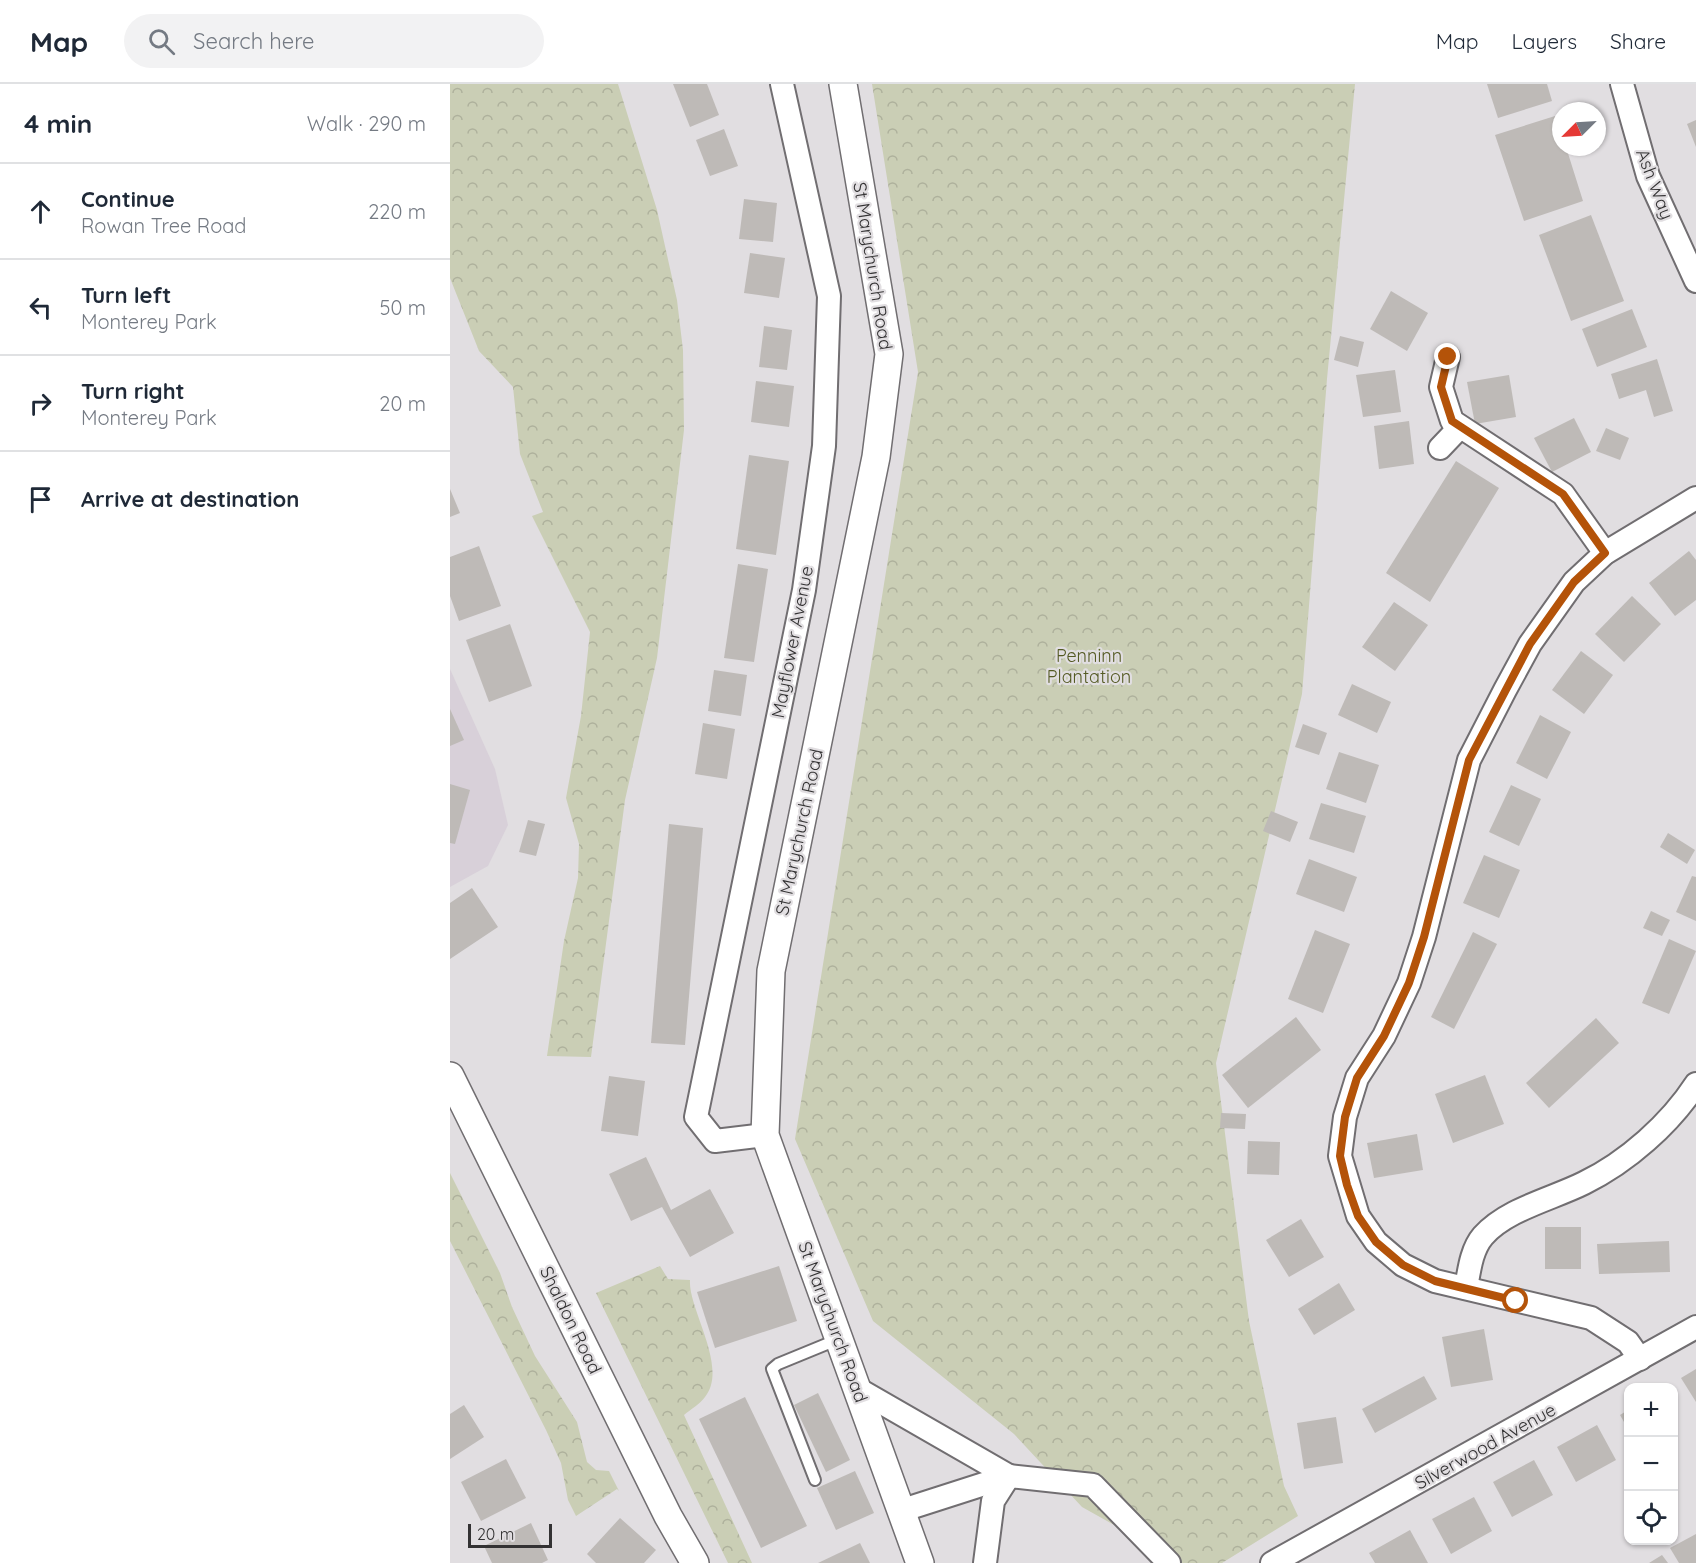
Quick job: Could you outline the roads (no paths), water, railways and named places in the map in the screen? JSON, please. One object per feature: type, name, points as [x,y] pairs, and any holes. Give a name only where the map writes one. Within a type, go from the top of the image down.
[{"type":"street","name":"Mayflower Avenue","points":[[765,1135],[715,1141],[696,1117],[804,591],[824,446],[830,296],[782,84]]},
{"type":"street","name":"St Marychurch Road","points":[[843,84],[889,354],[876,457],[771,971],[765,1135],[920,1563]]},
{"type":"street","name":"Ash Way","points":[[1622,84],[1648,176],[1696,281]]},
{"type":"street","points":[[1448,357],[1441,387],[1452,421],[1563,494],[1605,553]]},
{"type":"street","points":[[1440,448],[1460,427]]},
{"type":"street","points":[[1640,1359],[1628,1342],[1591,1318],[1435,1281],[1403,1265],[1376,1242],[1358,1216],[1340,1156],[1345,1117],[1357,1078],[1384,1036],[1409,983],[1424,937],[1469,760],[1530,644],[1574,582],[1605,553],[1696,498]]},
{"type":"street","name":"Shaldon Road","points":[[450,1076],[668,1516],[695,1563]]},
{"type":"street","points":[[1467,1288],[1472,1258],[1482,1238],[1500,1222],[1586,1182],[1640,1146],[1686,1100],[1696,1084]]},
{"type":"street","name":"Silverwood Avenue","points":[[1272,1563],[1696,1327]]},
{"type":"street","points":[[856,1388],[1010,1476],[1093,1485],[1169,1563]]},
{"type":"street","points":[[900,1511],[1010,1476]]},
{"type":"street","points":[[985,1563],[993,1501],[1010,1476]]},
{"type":"lane","points":[[815,1480],[772,1369],[778,1364],[839,1339]]},
{"type":"park label","name":"Penninn Plantation","points":[[1089,665]]}]
